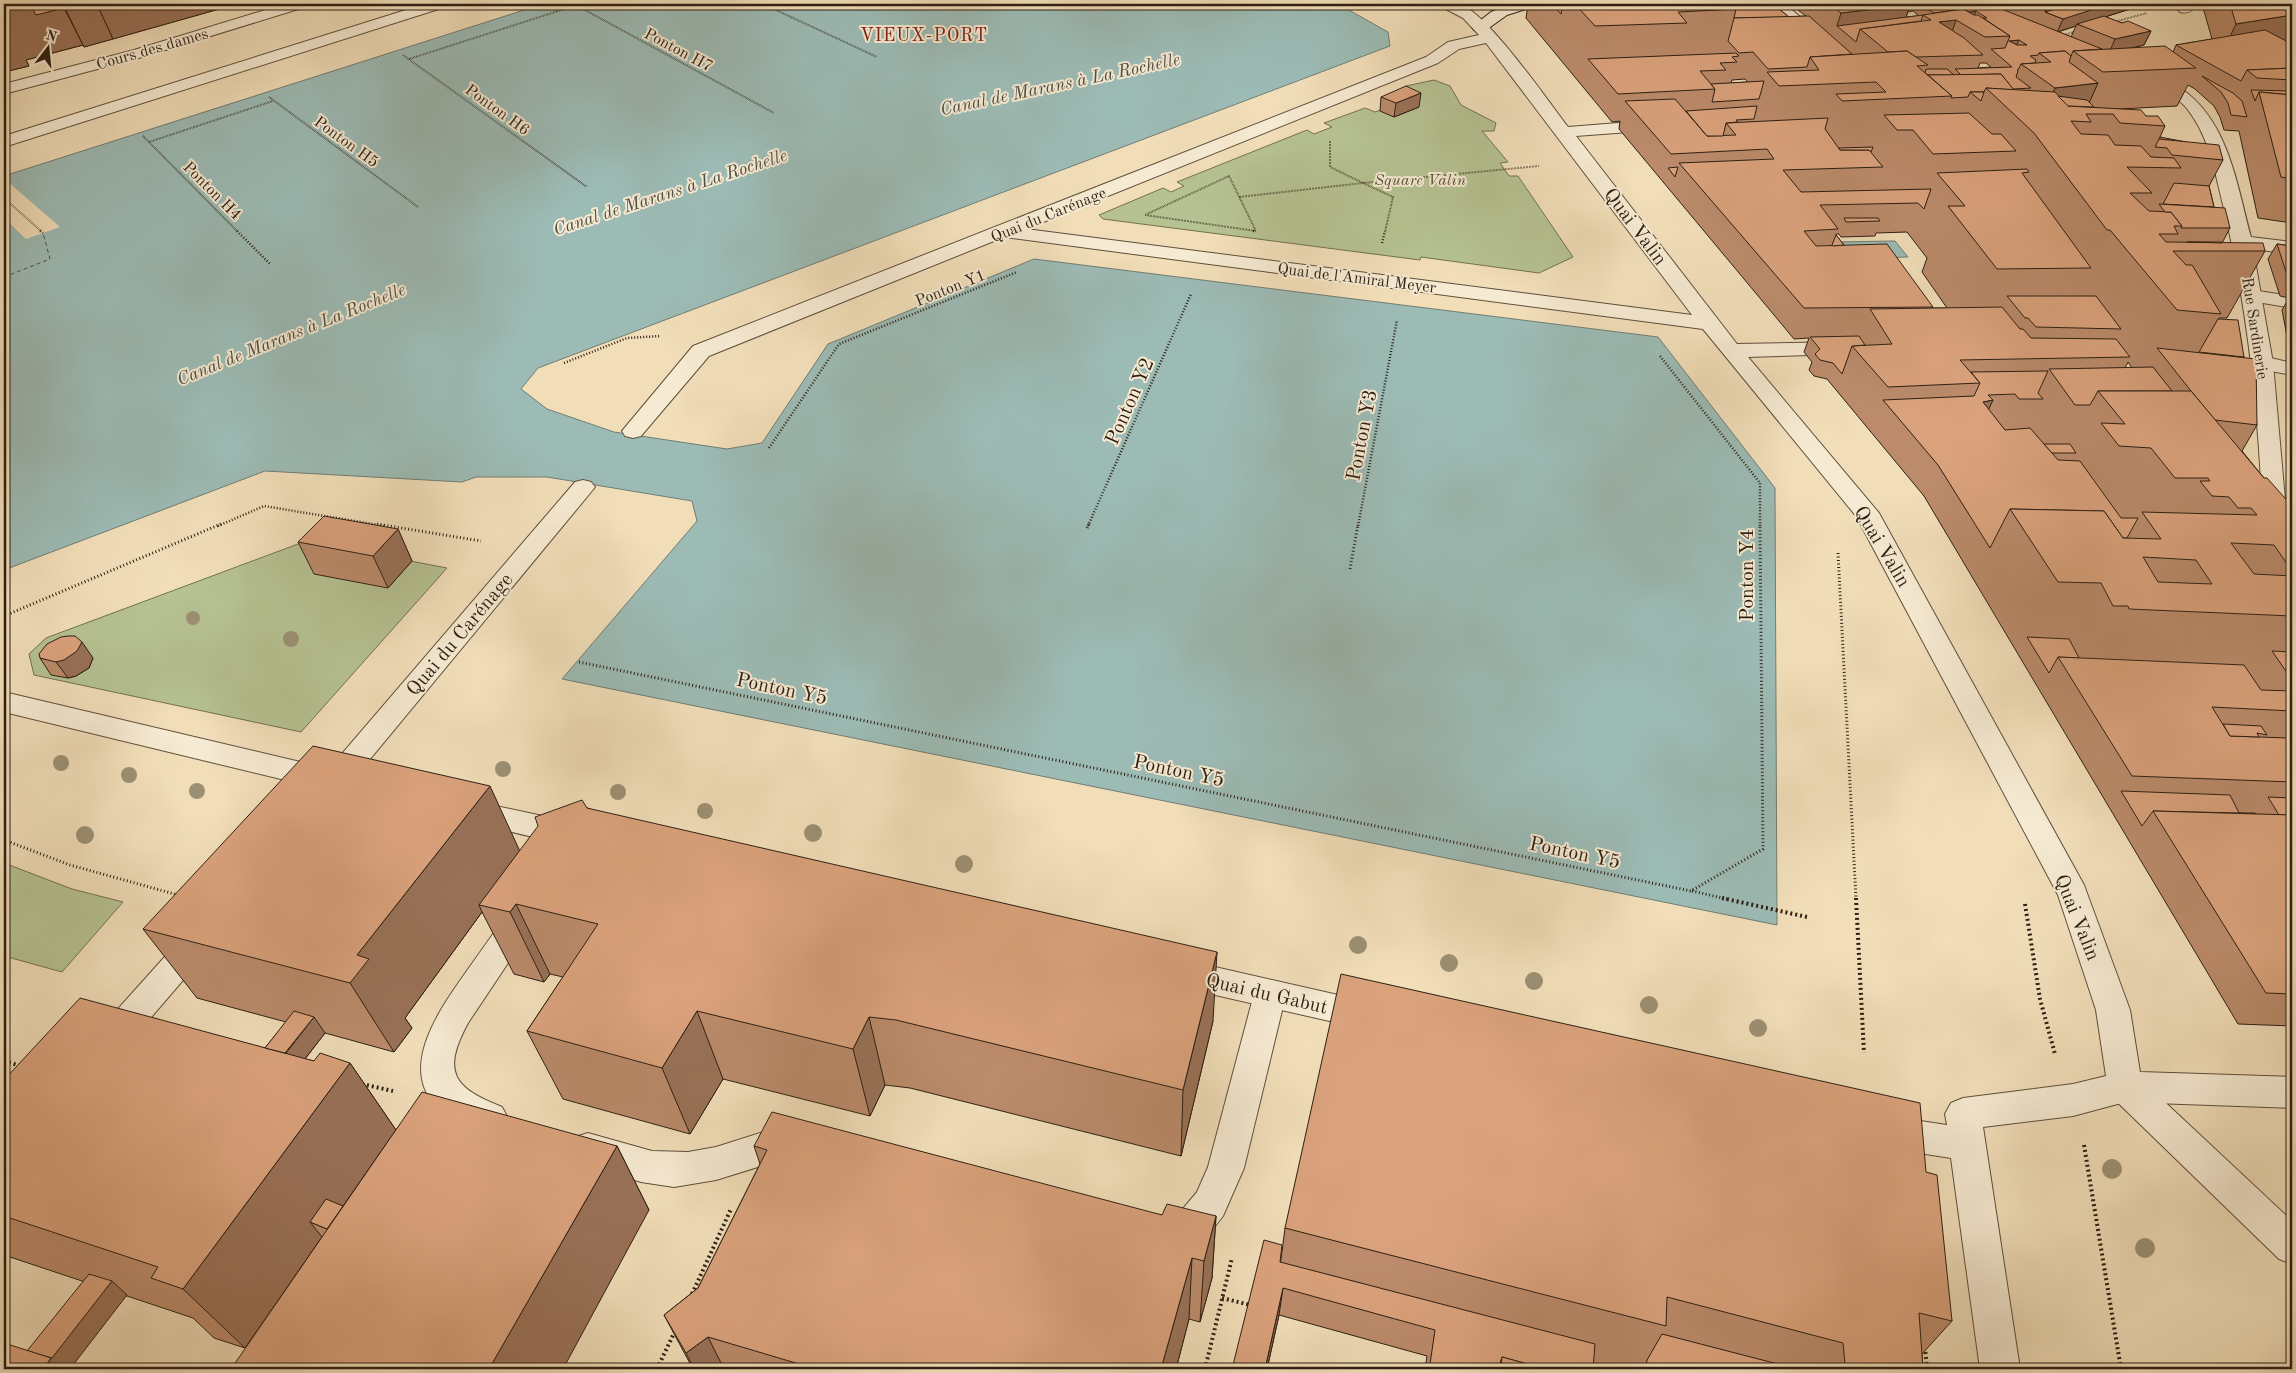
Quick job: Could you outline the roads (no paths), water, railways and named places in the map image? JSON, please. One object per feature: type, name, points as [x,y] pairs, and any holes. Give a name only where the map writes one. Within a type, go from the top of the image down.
[{"type":"street","name":"Cours des dames","points":[[4,90],[300,4]]},
{"type":"street","points":[[4,142],[440,4]]},
{"type":"street","name":"Quai Valin","points":[[1447,4],[1468,15],[1485,32],[1565,132],[1731,351],[1867,513],[2073,894],[2113,1010],[2125,1087]]},
{"type":"street","points":[[1485,32],[1489,19],[1506,9],[1527,4]]},
{"type":"street","points":[[1776,4],[1834,53]]},
{"type":"street","name":"Quai du Carénage","points":[[633,431],[701,351],[1432,60],[1454,45],[1485,32]]},
{"type":"street","name":"Rue Sardinerie","points":[[2135,69],[2184,96],[2195,107],[2219,150],[2242,242],[2262,362],[2273,479],[2276,539]]},
{"type":"street","points":[[1565,132],[1676,124]]},
{"type":"street","name":"Quai de l'Amiral Meyer","points":[[1005,231],[1709,322]]},
{"type":"street","points":[[2242,242],[2292,248]]},
{"type":"street","points":[[2252,296],[2292,302]]},
{"type":"street","points":[[1731,351],[1860,347]]},
{"type":"street","points":[[2262,362],[2292,368]]},
{"type":"street","name":"Quai du Carénage","points":[[4,702],[338,791],[582,487]]},
{"type":"street","points":[[442,805],[592,839],[549,879],[456,1012],[447,1029],[440,1051],[438,1072],[444,1090],[460,1104],[484,1116],[522,1128]]},
{"type":"street","points":[[94,1060],[227,908]]},
{"type":"street","name":"Quai du Gabut","points":[[1153,967],[1395,1022]]},
{"type":"street","points":[[1140,1231],[1166,1233],[1192,1226],[1210,1204],[1226,1168],[1270,994]]},
{"type":"street","points":[[2000,1369],[1963,1114],[2072,1100],[2125,1087],[2292,1092]]},
{"type":"street","points":[[2125,1087],[2292,1246]]},
{"type":"street","points":[[1858,1125],[1900,1135],[1966,1144]]},
{"type":"street","points":[[559,1139],[633,1163],[673,1170],[703,1167],[785,1140],[819,1144]]},
{"type":"water","name":"Canal de Marans à La Rochelle","points":[[543,4],[1327,4],[1347,9],[1388,32],[1390,46],[538,368],[521,389],[547,409],[614,432],[727,449],[762,443],[828,344],[1034,259],[1658,337],[1775,488],[1777,925],[562,679],[697,521],[692,501],[547,477],[476,477],[462,482],[265,471],[4,570],[4,176]]},
{"type":"water","points":[[1895,241],[1908,257],[1845,259],[1833,242]]},
{"type":"district","name":"VIEUX-PORT","points":[[924,35]]},
{"type":"park label","name":"Square Valin","points":[[1420,179]]}]
